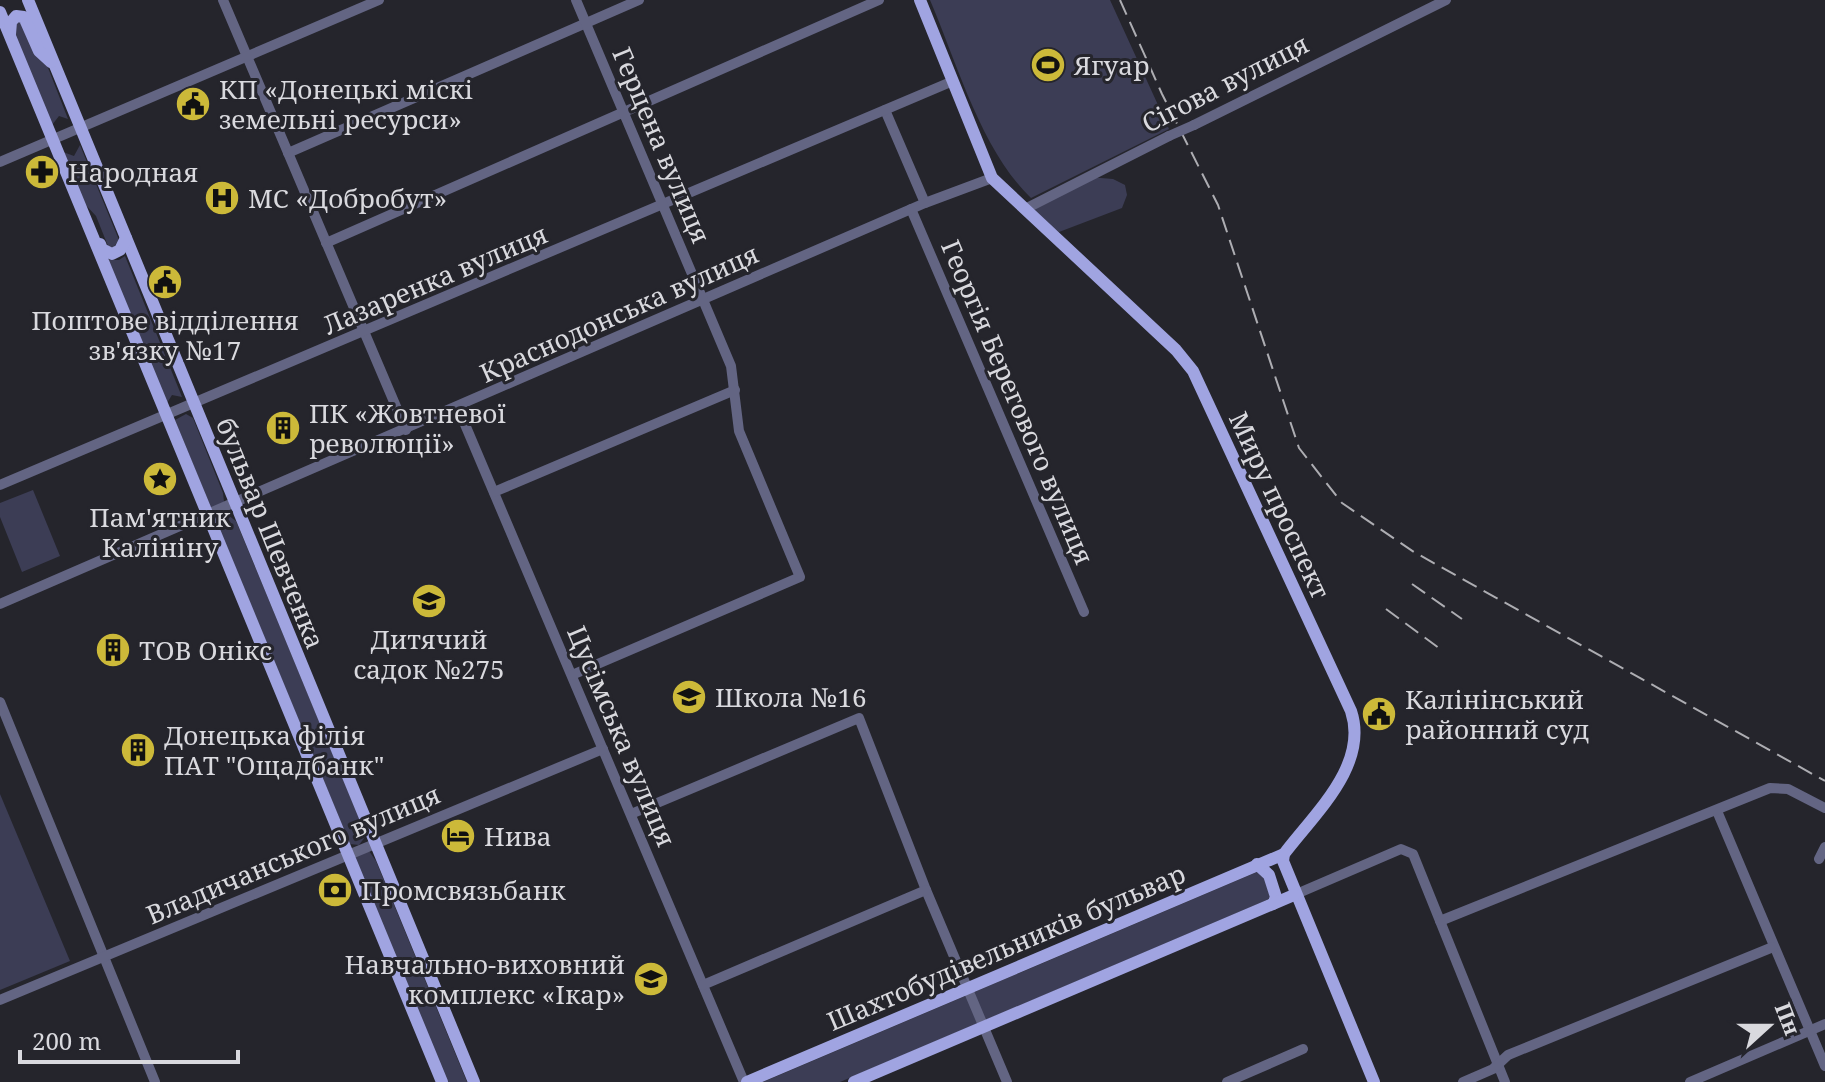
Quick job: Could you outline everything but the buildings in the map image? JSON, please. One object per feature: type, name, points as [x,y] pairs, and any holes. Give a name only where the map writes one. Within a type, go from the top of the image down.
[{"type":"main road","name":"бульвар Шевченка","points":[[28,0],[474,1082]]},
{"type":"main road","name":"Миру проспект","points":[[920,0],[992,178],[1176,350],[1193,371],[1351,711],[1357,742],[1352,757],[1340,780],[1284,854]]},
{"type":"main road","name":"бульвар Шевченка","points":[[0,12],[442,1082]]},
{"type":"main road","points":[[11,38],[11,22],[16,16],[24,17],[39,51],[54,64]]},
{"type":"main road","points":[[85,217],[105,252],[117,253],[126,238]]},
{"type":"main road","points":[[1284,854],[1284,867],[1294,895],[1374,1082]]},
{"type":"main road","name":"Шахтобудівельників бульвар","points":[[746,1082],[1284,854]]},
{"type":"main road","points":[[1257,864],[1269,875],[1275,890],[1273,904]]},
{"type":"main road","points":[[854,1082],[1294,895]]},
{"type":"street","points":[[223,0],[406,430]]},
{"type":"street","points":[[0,162],[379,0]]},
{"type":"street","name":"Герцена вулиця","points":[[572,675],[800,577],[739,431],[731,366],[576,0]]},
{"type":"street","points":[[288,153],[639,0]]},
{"type":"street","points":[[326,243],[879,0]]},
{"type":"street","name":"Сігова вулиця","points":[[1025,209],[1446,0]]},
{"type":"street","name":"Лазаренка вулиця","points":[[0,485],[167,418],[953,81]]},
{"type":"street","points":[[885,110],[925,203]]},
{"type":"street","name":"Краснодонська вулиця","points":[[0,604],[911,209],[992,178]]},
{"type":"street","name":"Георгія Берегового вулиця","points":[[911,209],[1084,612]]},
{"type":"street","points":[[494,492],[735,390]]},
{"type":"street","name":"Цусімська вулиця","points":[[458,408],[746,1082]]},
{"type":"street","points":[[0,702],[155,1082]]},
{"type":"street","points":[[631,814],[859,718],[926,890],[1007,1082]]},
{"type":"street","name":"Владичанського вулиця","points":[[0,1000],[603,749]]},
{"type":"street","points":[[1440,921],[1770,788],[1788,789],[1825,808]]},
{"type":"street","points":[[1717,811],[1825,1066]]},
{"type":"street","points":[[1819,859],[1825,847]]},
{"type":"street","points":[[1294,895],[1401,849],[1408,850],[1505,1082]]},
{"type":"street","points":[[703,985],[926,890]]},
{"type":"street","points":[[1463,1082],[1493,1069],[1508,1055],[1773,947]]},
{"type":"street","points":[[1690,1082],[1825,1024]]},
{"type":"street","points":[[1227,1082],[1303,1049]]},
{"type":"shaded area","name":"Ягуар","points":[[930,0],[1110,0],[1169,129],[1031,198],[1013,178],[984,131]]},
{"type":"shaded area","points":[[19,20],[45,60],[68,119],[59,116],[52,125],[12,29]]},
{"type":"shaded area","points":[[80,145],[119,240],[113,248],[108,246],[96,216],[83,202],[63,152],[74,156]]},
{"type":"shaded area","points":[[1089,177],[1113,179],[1125,185],[1127,195],[1122,208],[1059,232],[1034,213],[1036,204]]},
{"type":"shaded area","points":[[125,256],[182,397],[172,395],[167,403],[108,260],[119,260]]},
{"type":"shaded area","points":[[186,414],[193,418],[223,493],[224,502],[211,508],[175,420]]},
{"type":"shaded area","points":[[33,490],[60,556],[22,572],[0,517],[0,503]]},
{"type":"shaded area","points":[[225,513],[236,521],[363,827],[365,837],[359,845],[350,844],[216,521]]},
{"type":"shaded area","points":[[0,794],[70,961],[0,990]]},
{"type":"shaded area","points":[[369,851],[376,861],[467,1082],[445,1082],[356,860],[356,856]]},
{"type":"shaded area","points":[[1257,872],[1264,876],[1270,897],[1267,900],[840,1082],[763,1082]]},
{"type":"railway","points":[[1120,0],[1162,94],[1218,205],[1299,448],[1342,503],[1414,552],[1825,781]]},
{"type":"railway","points":[[1412,584],[1462,619]]},
{"type":"railway","points":[[1386,609],[1439,648]]},
{"type":"place","name":"Ягуар","points":[[1048,65]]},
{"type":"place","name":"КП «Донецькі міскі земельні ресурси»","points":[[193,104]]},
{"type":"place","name":"Народная","points":[[42,172]]},
{"type":"place","name":"МС «Добробут»","points":[[222,198]]},
{"type":"place","name":"Поштове відділення зв'язку №17","points":[[165,282]]},
{"type":"place","name":"ПК «Жовтневої революції»","points":[[283,428]]},
{"type":"place","name":"Пам'ятник Калініну","points":[[160,479]]},
{"type":"place","name":"Дитячий садок №275","points":[[429,601]]},
{"type":"place","name":"ТОВ Онікс","points":[[113,650]]},
{"type":"place","name":"Школа №16","points":[[689,697]]},
{"type":"place","name":"Калінінський районний суд","points":[[1379,714]]},
{"type":"place","name":"Донецька філія ПАТ \"Ощадбанк\"","points":[[138,750]]},
{"type":"place","name":"Нива","points":[[458,836]]},
{"type":"place","name":"Промсвязьбанк","points":[[335,890]]},
{"type":"place","name":"Навчально-виховний комплекс «Ікар»","points":[[651,979]]}]
